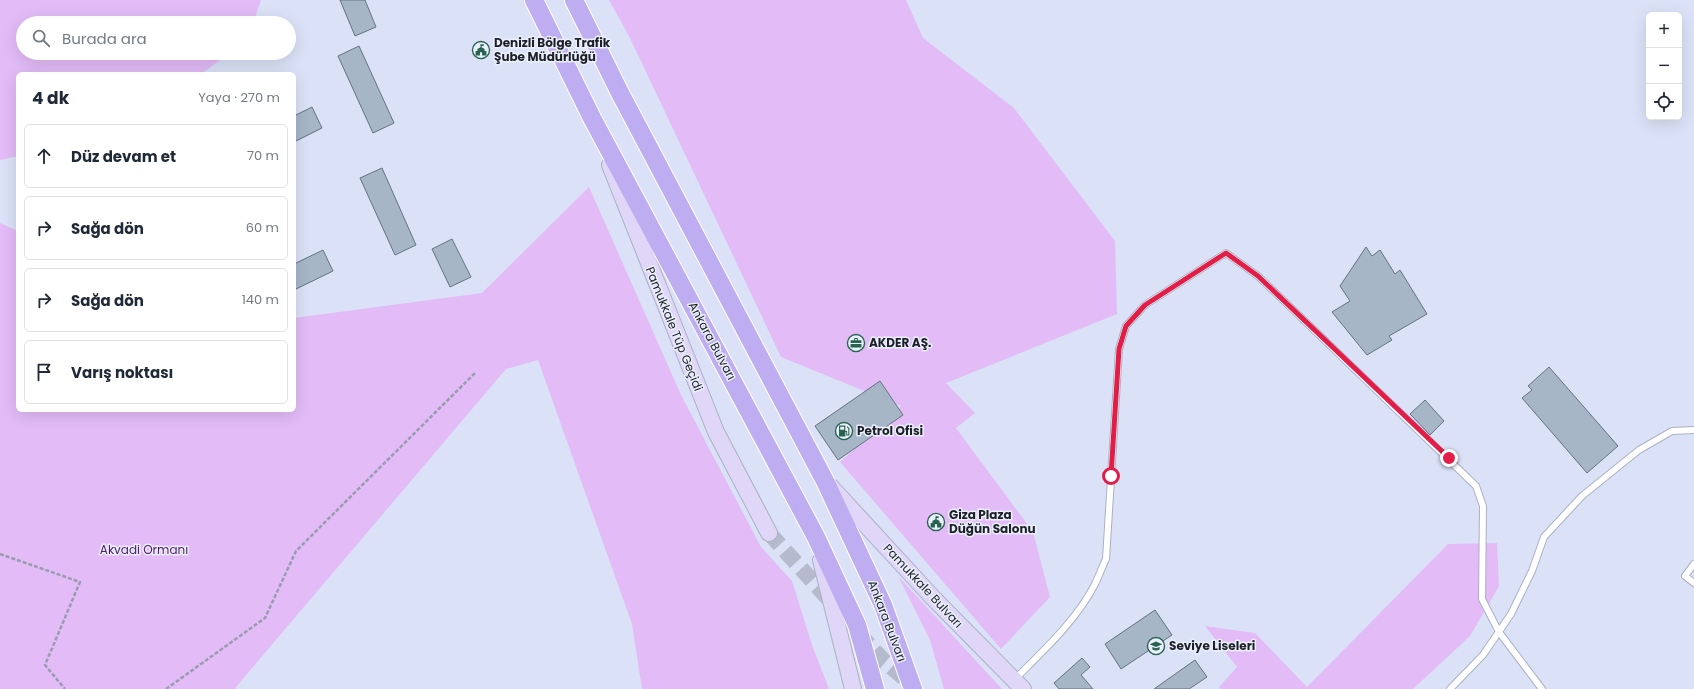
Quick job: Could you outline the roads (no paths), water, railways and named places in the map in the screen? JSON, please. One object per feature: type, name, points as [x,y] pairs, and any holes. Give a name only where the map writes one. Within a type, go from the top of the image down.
[{"type":"main road","name":"Ankara Bulvarı","points":[[534,0],[592,118],[816,537],[857,625],[875,689]]},
{"type":"main road","name":"Ankara Bulvarı","points":[[574,0],[620,94],[825,481],[883,605],[913,689]]},
{"type":"main road","name":"Pamukkale Tüp Geçidi","points":[[592,118],[631,222],[716,432],[769,534]]},
{"type":"main road","name":"Pamukkale Bulvarı","points":[[825,481],[935,600],[1019,685]]},
{"type":"main road","points":[[816,537],[853,689]]},
{"type":"lane","points":[[1019,685],[1095,585],[1106,559],[1119,349],[1126,326],[1145,305],[1226,253],[1258,276],[1476,486],[1483,506],[1482,599],[1499,632],[1542,689]]},
{"type":"lane","points":[[1450,689],[1484,655],[1511,614],[1528,578],[1544,536],[1582,496],[1639,450],[1672,430],[1694,430]]},
{"type":"lane","points":[[1694,564],[1685,576],[1694,583]]},
{"type":"lane","points":[[1453,689],[1456,683]]},
{"type":"tunnel","points":[[769,533],[835,606]]},
{"type":"tunnel","points":[[858,633],[884,661],[914,686]]},
{"type":"place","name":"Denizli Bölge Trafik Şube Müdürlüğü","points":[[481,50]]},
{"type":"place","name":"AKDER AŞ.","points":[[856,343]]},
{"type":"place","name":"Petrol Ofisi","points":[[844,431]]},
{"type":"place","name":"Giza Plaza Düğün Salonu","points":[[936,522]]},
{"type":"place","name":"Seviye Liseleri","points":[[1156,646]]},
{"type":"park label","name":"Akvadi Ormanı","points":[[144,550]]}]
